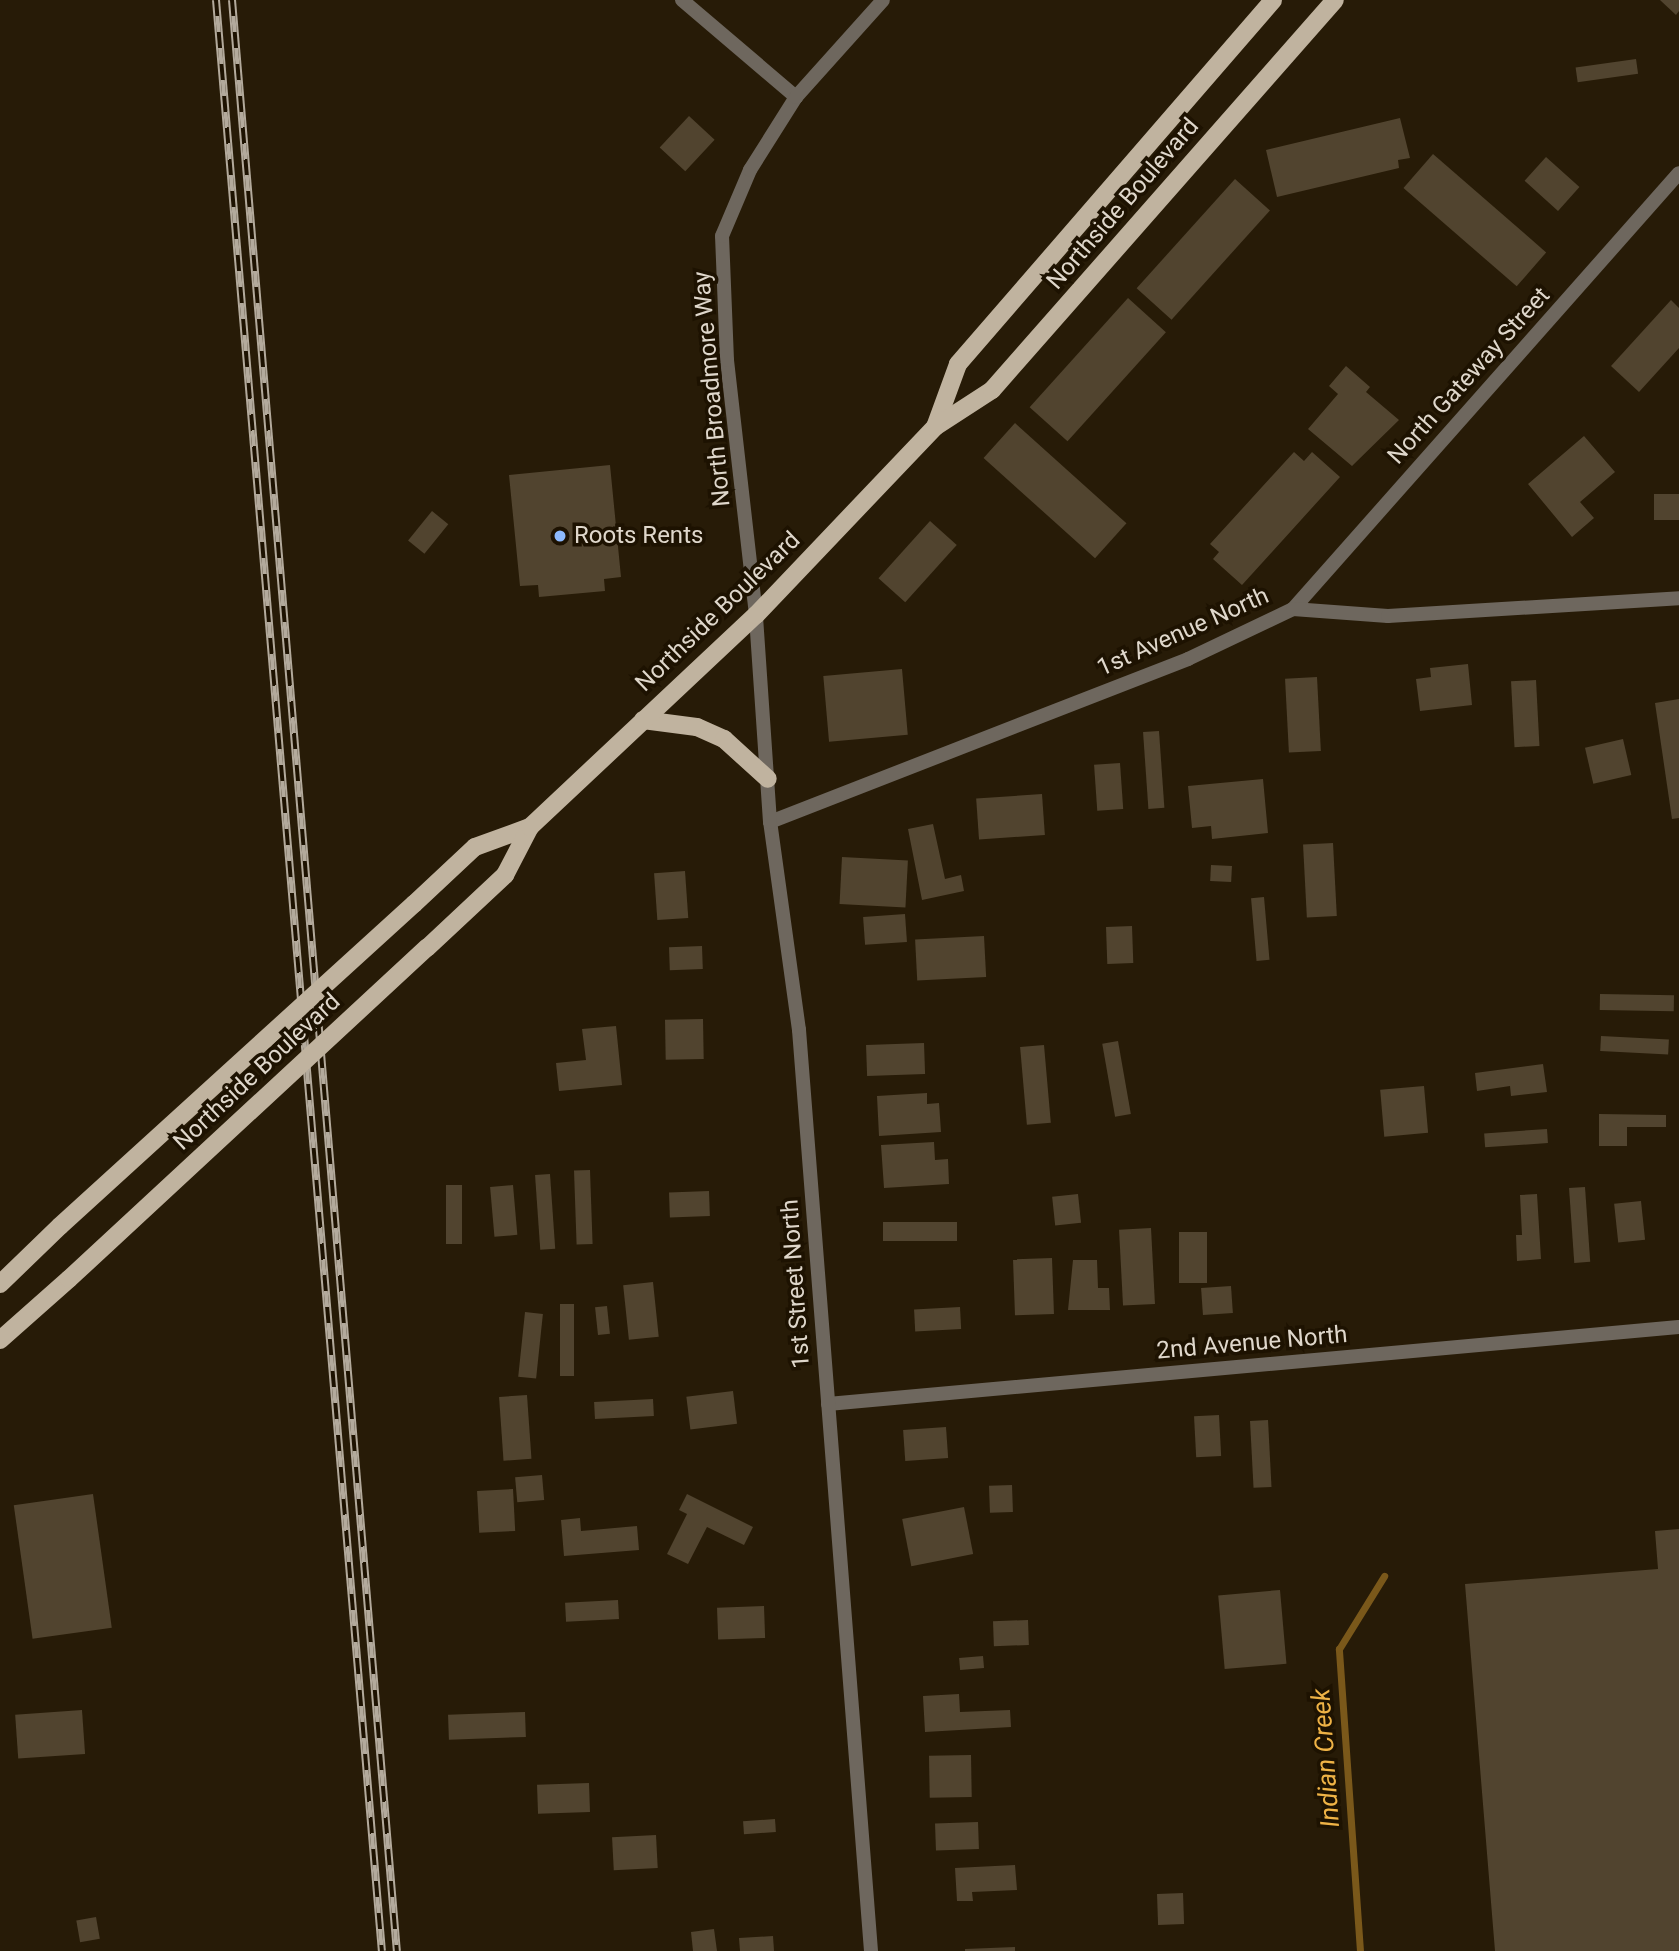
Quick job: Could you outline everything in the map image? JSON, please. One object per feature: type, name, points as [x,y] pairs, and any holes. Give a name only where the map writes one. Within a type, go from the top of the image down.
[{"type":"main road","name":"Northside Boulevard","points":[[935,427],[958,364],[1273,0]]},
{"type":"main road","name":"Northside Boulevard","points":[[0,1340],[505,876],[530,827],[756,615],[935,427],[992,390],[1335,0]]},
{"type":"main road","points":[[643,720],[697,727],[724,739],[768,779]]},
{"type":"main road","name":"Northside Boulevard","points":[[0,1284],[475,847],[530,827]]},
{"type":"street","points":[[682,0],[796,97]]},
{"type":"street","name":"North Broadmore Way","points":[[756,615],[727,360],[722,236],[750,170],[796,97],[883,0]]},
{"type":"street","name":"North Gateway Street","points":[[1293,609],[1679,173]]},
{"type":"street","name":"1st Avenue North","points":[[771,822],[1188,659],[1293,609],[1388,616],[1679,598]]},
{"type":"street","name":"1st Street North","points":[[756,615],[771,822],[799,1030],[871,1951]]},
{"type":"street","name":"2nd Avenue North","points":[[828,1404],[1679,1326]]},
{"type":"building","points":[[1660,0],[1679,0],[1679,11],[1676,15]]},
{"type":"building","points":[[1636,59],[1638,74],[1578,82],[1576,67]]},
{"type":"building","points":[[689,116],[715,140],[685,171],[660,147]]},
{"type":"building","points":[[1400,118],[1410,158],[1398,160],[1399,168],[1277,197],[1266,150]]},
{"type":"building","points":[[1433,154],[1546,252],[1517,286],[1403,188]]},
{"type":"building","points":[[1546,157],[1579,187],[1558,211],[1525,181]]},
{"type":"building","points":[[1235,179],[1270,210],[1172,320],[1137,288]]},
{"type":"building","points":[[1128,298],[1166,332],[1068,441],[1030,407]]},
{"type":"building","points":[[1671,300],[1679,308],[1679,348],[1639,392],[1611,366]]},
{"type":"building","points":[[1346,366],[1370,387],[1366,392],[1399,420],[1352,466],[1308,429],[1338,394],[1329,386]]},
{"type":"building","points":[[1015,423],[1126,523],[1095,558],[984,458]]},
{"type":"building","points":[[1584,436],[1615,472],[1580,502],[1594,518],[1572,537],[1528,484]]},
{"type":"building","points":[[1294,452],[1304,461],[1312,452],[1340,477],[1242,585],[1213,559],[1219,552],[1210,544]]},
{"type":"building","points":[[610,465],[621,577],[604,579],[605,591],[539,597],[538,585],[520,586],[509,475]]},
{"type":"building","points":[[1654,494],[1679,494],[1679,520],[1654,520]]},
{"type":"building","points":[[432,511],[448,524],[424,554],[408,541]]},
{"type":"building","points":[[930,521],[957,545],[905,602],[878,578]]},
{"type":"building","points":[[1468,664],[1472,705],[1420,711],[1416,679],[1431,677],[1430,668]]},
{"type":"building","points":[[902,669],[908,735],[829,742],[823,676]]},
{"type":"building","points":[[1317,677],[1321,751],[1289,753],[1285,679]]},
{"type":"building","points":[[1536,680],[1539,746],[1514,747],[1511,681]]},
{"type":"building","points":[[1679,699],[1679,818],[1672,819],[1655,703]]},
{"type":"building","points":[[1159,731],[1164,808],[1148,809],[1143,732]]},
{"type":"building","points":[[1623,739],[1631,775],[1593,784],[1585,748]]},
{"type":"building","points":[[1120,763],[1123,809],[1097,811],[1094,765]]},
{"type":"building","points":[[1263,779],[1268,833],[1212,839],[1211,826],[1192,828],[1188,786]]},
{"type":"building","points":[[1042,794],[1045,835],[979,840],[976,799]]},
{"type":"building","points":[[933,824],[945,879],[961,875],[964,891],[922,900],[908,829]]},
{"type":"building","points":[[1333,843],[1337,916],[1307,917],[1303,845]]},
{"type":"building","points":[[842,857],[908,860],[905,907],[840,904]]},
{"type":"building","points":[[1211,865],[1232,866],[1231,882],[1210,881]]},
{"type":"building","points":[[685,871],[688,918],[657,920],[654,873]]},
{"type":"building","points":[[1264,897],[1269,960],[1257,961],[1251,898]]},
{"type":"building","points":[[905,914],[907,942],[865,945],[863,917]]},
{"type":"building","points":[[1132,926],[1133,963],[1107,964],[1106,927]]},
{"type":"building","points":[[984,936],[986,977],[917,981],[915,940]]},
{"type":"building","points":[[702,946],[703,969],[670,970],[669,947]]},
{"type":"building","points":[[1600,994],[1674,995],[1674,1011],[1600,1010]]},
{"type":"building","points":[[703,1019],[704,1059],[666,1060],[665,1020]]},
{"type":"building","points":[[616,1026],[622,1085],[559,1091],[556,1063],[586,1060],[582,1029]]},
{"type":"building","points":[[1601,1036],[1669,1040],[1668,1055],[1600,1051]]},
{"type":"building","points":[[1118,1041],[1131,1114],[1115,1117],[1102,1044]]},
{"type":"building","points":[[924,1043],[925,1074],[867,1076],[866,1045]]},
{"type":"building","points":[[1044,1045],[1051,1123],[1027,1125],[1020,1047]]},
{"type":"building","points":[[1543,1064],[1547,1092],[1511,1096],[1510,1086],[1477,1091],[1475,1073]]},
{"type":"building","points":[[1424,1086],[1428,1133],[1384,1137],[1380,1090]]},
{"type":"building","points":[[927,1093],[927,1104],[939,1103],[941,1132],[879,1136],[877,1096]]},
{"type":"building","points":[[1599,1114],[1666,1115],[1666,1127],[1627,1127],[1627,1146],[1599,1146]]},
{"type":"building","points":[[1547,1129],[1548,1143],[1485,1147],[1484,1133]]},
{"type":"building","points":[[934,1142],[935,1160],[948,1159],[949,1184],[884,1188],[881,1145]]},
{"type":"building","points":[[590,1170],[593,1244],[577,1245],[574,1171]]},
{"type":"building","points":[[550,1174],[555,1249],[540,1250],[535,1175]]},
{"type":"building","points":[[446,1185],[462,1185],[462,1244],[446,1244]]},
{"type":"building","points":[[513,1185],[517,1235],[494,1237],[490,1187]]},
{"type":"building","points":[[1585,1187],[1590,1262],[1574,1263],[1569,1188]]},
{"type":"building","points":[[709,1191],[710,1216],[670,1217],[669,1192]]},
{"type":"building","points":[[1078,1194],[1081,1223],[1055,1226],[1052,1197]]},
{"type":"building","points":[[1537,1194],[1541,1259],[1517,1261],[1516,1235],[1522,1235],[1520,1195]]},
{"type":"building","points":[[1641,1201],[1645,1240],[1618,1243],[1614,1204]]},
{"type":"building","points":[[883,1222],[957,1222],[957,1241],[883,1241]]},
{"type":"building","points":[[1151,1228],[1155,1304],[1123,1306],[1119,1230]]},
{"type":"building","points":[[1179,1232],[1207,1232],[1207,1283],[1179,1283]]},
{"type":"building","points":[[1052,1258],[1054,1314],[1015,1315],[1013,1259]]},
{"type":"building","points":[[1073,1260],[1097,1260],[1098,1288],[1109,1288],[1110,1310],[1068,1310]]},
{"type":"building","points":[[653,1282],[659,1337],[629,1340],[623,1285]]},
{"type":"building","points":[[1231,1286],[1233,1313],[1203,1315],[1201,1288]]},
{"type":"building","points":[[560,1304],[574,1304],[574,1376],[560,1376]]},
{"type":"building","points":[[607,1306],[610,1334],[598,1335],[595,1307]]},
{"type":"building","points":[[960,1307],[961,1329],[915,1331],[914,1309]]},
{"type":"building","points":[[525,1312],[543,1314],[536,1379],[518,1377]]},
{"type":"building","points":[[733,1391],[737,1424],[690,1429],[686,1397]]},
{"type":"building","points":[[527,1395],[531,1459],[504,1461],[499,1397]]},
{"type":"building","points":[[653,1399],[654,1416],[595,1419],[594,1402]]},
{"type":"building","points":[[1219,1415],[1221,1456],[1196,1457],[1194,1416]]},
{"type":"building","points":[[1268,1420],[1272,1487],[1254,1488],[1250,1421]]},
{"type":"building","points":[[946,1427],[948,1458],[905,1461],[903,1430]]},
{"type":"building","points":[[542,1475],[544,1500],[517,1502],[515,1477]]},
{"type":"building","points":[[1012,1485],[1013,1512],[990,1513],[989,1486]]},
{"type":"building","points":[[513,1489],[515,1531],[479,1533],[477,1491]]},
{"type":"building","points":[[93,1494],[112,1628],[33,1639],[14,1505]]},
{"type":"building","points":[[687,1494],[753,1527],[744,1545],[707,1527],[688,1564],[667,1554],[687,1514],[679,1510]]},
{"type":"building","points":[[964,1507],[973,1554],[911,1566],[902,1519]]},
{"type":"building","points":[[580,1518],[581,1531],[637,1526],[639,1550],[564,1556],[561,1520]]},
{"type":"building","points":[[1679,1529],[1679,1951],[1495,1951],[1465,1584],[1658,1569],[1655,1531]]},
{"type":"building","points":[[1280,1590],[1286,1664],[1225,1669],[1218,1595]]},
{"type":"building","points":[[618,1600],[619,1619],[566,1622],[565,1603]]},
{"type":"building","points":[[764,1606],[765,1638],[718,1640],[717,1608]]},
{"type":"building","points":[[1028,1620],[1029,1645],[994,1646],[993,1621]]},
{"type":"building","points":[[983,1656],[984,1668],[960,1670],[959,1658]]},
{"type":"building","points":[[959,1694],[960,1712],[1010,1710],[1011,1727],[925,1732],[923,1696]]},
{"type":"building","points":[[82,1710],[85,1754],[18,1759],[15,1715]]},
{"type":"building","points":[[525,1712],[526,1737],[449,1740],[448,1715]]},
{"type":"building","points":[[971,1755],[972,1797],[930,1798],[929,1756]]},
{"type":"building","points":[[589,1783],[590,1812],[538,1814],[537,1785]]},
{"type":"building","points":[[775,1819],[776,1832],[744,1834],[743,1821]]},
{"type":"building","points":[[978,1822],[979,1849],[936,1850],[935,1824]]},
{"type":"building","points":[[656,1835],[658,1868],[614,1870],[612,1837]]},
{"type":"building","points":[[1015,1865],[1017,1890],[972,1892],[973,1901],[957,1901],[955,1868]]},
{"type":"building","points":[[1183,1893],[1184,1924],[1158,1925],[1157,1894]]},
{"type":"building","points":[[96,1917],[100,1939],[80,1942],[76,1920]]},
{"type":"building","points":[[714,1929],[717,1951],[693,1951],[691,1932]]},
{"type":"building","points":[[773,1936],[774,1951],[740,1951],[739,1938]]},
{"type":"building","points":[[1015,1947],[1015,1951],[965,1951],[965,1949]]},
{"type":"waterway","name":"Indian Creek","points":[[1360,1951],[1339,1649],[1384,1576]]},
{"type":"railway","points":[[216,0],[382,1951]]},
{"type":"railway","points":[[232,0],[397,1951]]},
{"type":"place","name":"Roots Rents","points":[[560,536]]}]
